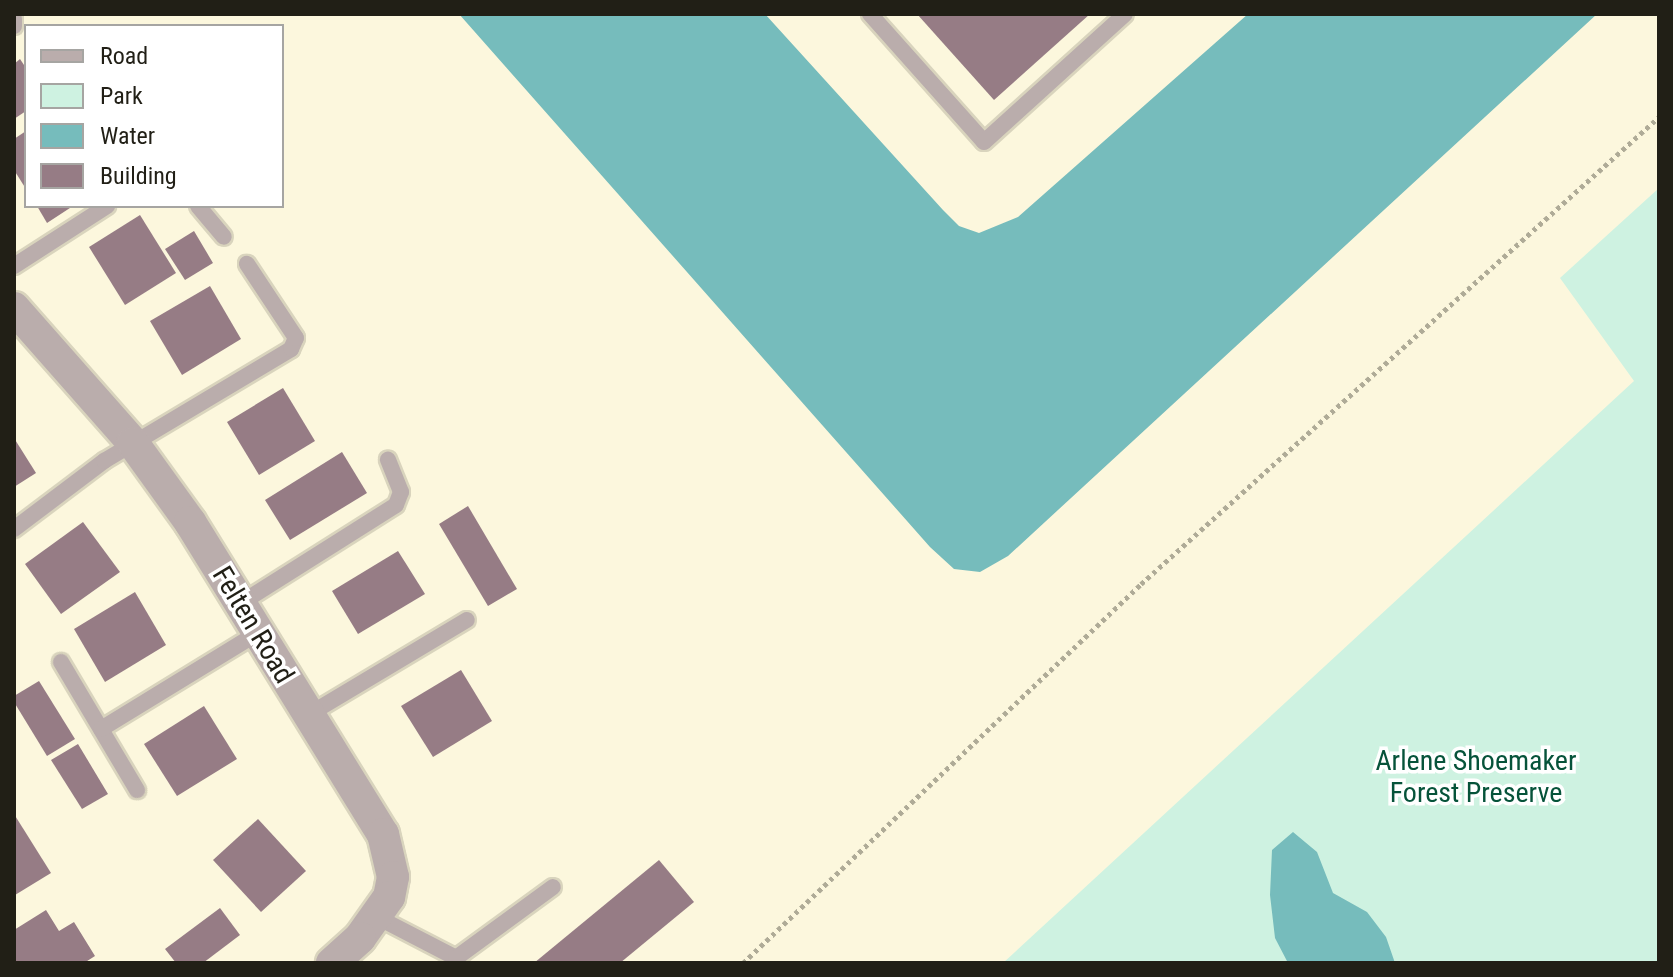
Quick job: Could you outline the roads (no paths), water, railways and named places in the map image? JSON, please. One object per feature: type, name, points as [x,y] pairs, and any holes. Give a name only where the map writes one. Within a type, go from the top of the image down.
[{"type":"street","name":"Felten Road","points":[[14,308],[133,443],[241,603],[391,853],[389,897],[377,917],[332,963]]},
{"type":"lane","points":[[870,14],[984,142],[1125,14]]},
{"type":"lane","points":[[14,19],[14,26]]},
{"type":"lane","points":[[14,266],[104,208]]},
{"type":"lane","points":[[200,208],[224,237]]},
{"type":"lane","points":[[14,529],[133,443],[295,343],[247,264]]},
{"type":"lane","points":[[241,603],[396,505],[401,492],[388,459]]},
{"type":"lane","points":[[308,715],[467,620]]},
{"type":"lane","points":[[101,729],[259,632]]},
{"type":"lane","points":[[61,662],[137,790]]},
{"type":"lane","points":[[377,917],[454,960],[553,887]]},
{"type":"water","points":[[459,14],[765,14],[943,210],[959,226],[979,233],[1018,217],[1248,14],[1597,14],[1008,556],[980,572],[954,569],[930,547]]},
{"type":"water","points":[[1293,832],[1317,852],[1333,893],[1367,912],[1386,937],[1395,963],[1288,963],[1275,938],[1270,895],[1272,850]]},
{"type":"park label","name":"Arlene Shoemaker Forest Preserve","points":[[1476,777]]}]
